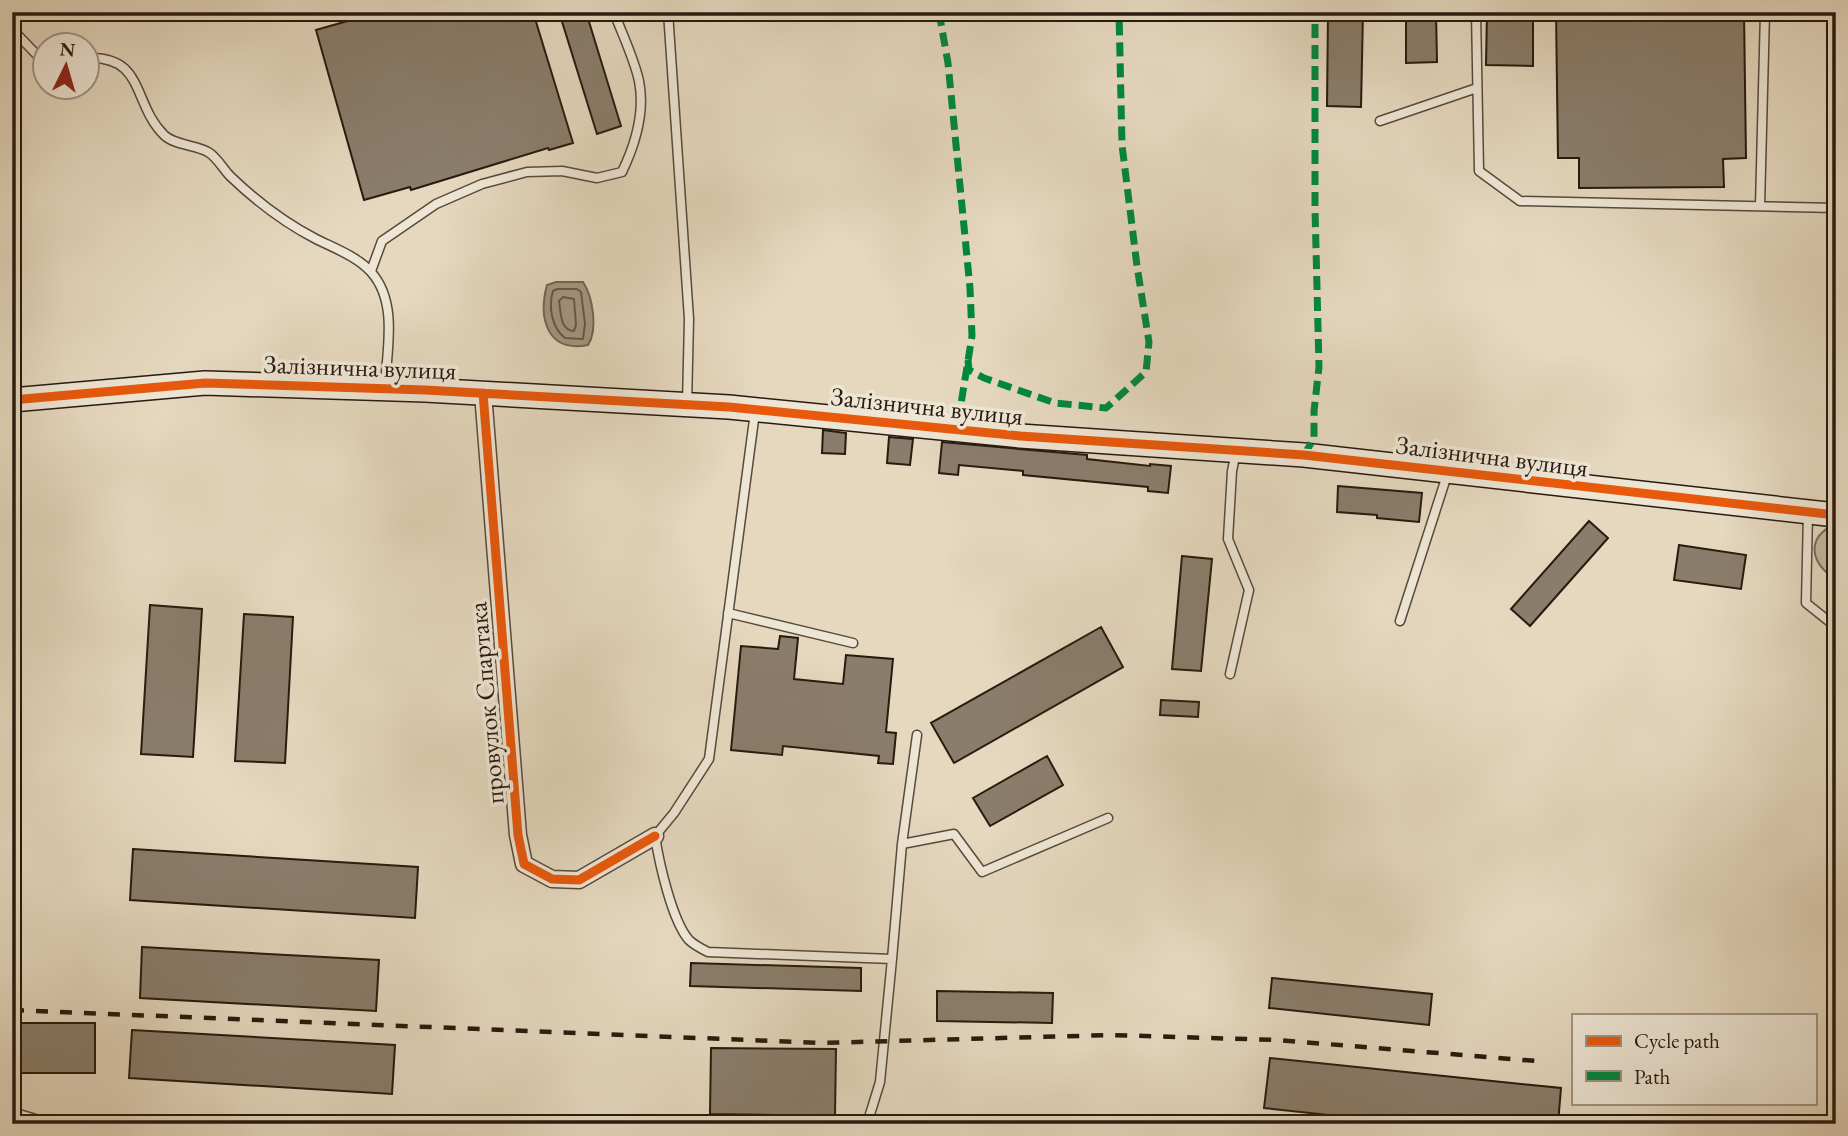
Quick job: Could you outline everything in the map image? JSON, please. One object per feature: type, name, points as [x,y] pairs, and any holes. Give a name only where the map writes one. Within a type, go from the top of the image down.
[{"type":"street","name":"Залізнична вулиця","points":[[12,400],[205,383],[385,388],[687,405],[1020,436],[1304,455],[1836,515]]},
{"type":"street","name":"провулок Спартака","points":[[483,393],[517,821],[524,864],[552,879],[579,880],[655,836]]},
{"type":"lane","points":[[371,271],[382,241],[436,204],[482,184],[527,172],[562,171],[597,178],[622,173],[632,151],[641,109],[639,81],[614,12]]},
{"type":"lane","points":[[668,12],[689,319],[687,405]]},
{"type":"lane","points":[[1476,12],[1479,171],[1520,201],[1836,208]]},
{"type":"lane","points":[[1760,206],[1765,12]]},
{"type":"lane","points":[[12,29],[32,50]]},
{"type":"lane","points":[[102,57],[129,71],[146,108],[165,136],[209,153],[229,175],[280,217],[371,271],[384,292],[390,323],[385,388]]},
{"type":"lane","points":[[1380,121],[1477,88]]},
{"type":"lane","points":[[755,410],[709,759],[674,813],[655,836],[662,874],[689,940],[708,952],[892,960]]},
{"type":"lane","points":[[1230,674],[1249,590],[1228,539],[1232,471],[1236,452]]},
{"type":"lane","points":[[1400,621],[1448,472]]},
{"type":"lane","points":[[1808,513],[1806,603],[1836,627]]},
{"type":"lane","points":[[728,613],[853,643]]},
{"type":"lane","points":[[867,1124],[880,1082],[902,844],[918,735]]},
{"type":"lane","points":[[902,844],[954,834],[982,872],[1108,818]]},
{"type":"lane","points":[[12,1112],[52,1124]]},
{"type":"shaded area","points":[[1836,524],[1836,579],[1821,566],[1815,551],[1819,536]]},
{"type":"water","points":[[556,282],[583,282],[592,305],[593,331],[588,345],[563,344],[549,330],[545,321],[544,297],[547,285]]},
{"type":"building","points":[[356,12],[533,12],[573,143],[549,150],[548,148],[411,190],[410,187],[364,200],[316,30],[358,18]]},
{"type":"building","points":[[559,12],[586,12],[621,126],[597,134]]},
{"type":"building","points":[[1328,12],[1363,12],[1361,107],[1327,106]]},
{"type":"building","points":[[1406,12],[1436,12],[1437,62],[1406,63]]},
{"type":"building","points":[[1487,12],[1533,12],[1533,66],[1486,65]]},
{"type":"building","points":[[1556,12],[1744,12],[1746,158],[1723,159],[1724,187],[1579,188],[1579,158],[1558,158]]},
{"type":"building","points":[[823,430],[846,433],[845,454],[822,453]]},
{"type":"building","points":[[889,437],[913,439],[910,465],[887,463]]},
{"type":"building","points":[[942,442],[1087,455],[1087,459],[1150,466],[1171,466],[1168,493],[1148,491],[1148,487],[1023,475],[1023,471],[959,465],[958,475],[939,473]]},
{"type":"building","points":[[1338,486],[1422,493],[1419,522],[1337,512]]},
{"type":"building","points":[[1589,521],[1608,538],[1530,626],[1511,609]]},
{"type":"building","points":[[1679,545],[1746,555],[1741,589],[1674,580]]},
{"type":"building","points":[[1182,556],[1212,559],[1201,671],[1172,669]]},
{"type":"building","points":[[150,605],[202,609],[193,757],[141,754]]},
{"type":"building","points":[[244,614],[293,617],[285,763],[235,761]]},
{"type":"building","points":[[1101,627],[1123,667],[954,763],[931,723]]},
{"type":"building","points":[[780,636],[798,638],[794,679],[843,684],[846,655],[893,659],[886,732],[896,733],[893,764],[878,763],[879,756],[783,746],[782,755],[731,750],[741,646],[778,649]]},
{"type":"building","points":[[1161,700],[1199,702],[1198,717],[1160,715]]},
{"type":"building","points":[[1047,756],[1063,785],[990,826],[973,798]]},
{"type":"building","points":[[133,849],[418,867],[415,918],[130,900]]},
{"type":"building","points":[[142,947],[379,960],[376,1011],[140,998]]},
{"type":"building","points":[[691,963],[861,968],[861,991],[690,986]]},
{"type":"building","points":[[1272,978],[1432,994],[1429,1025],[1269,1008]]},
{"type":"building","points":[[937,991],[1053,993],[1052,1023],[937,1021]]},
{"type":"building","points":[[12,1023],[95,1023],[95,1073],[12,1073]]},
{"type":"building","points":[[132,1030],[395,1045],[392,1094],[129,1078]]},
{"type":"building","points":[[711,1048],[836,1049],[835,1116],[710,1114]]},
{"type":"building","points":[[1270,1058],[1561,1088],[1558,1124],[1413,1124],[1264,1108]]},
{"type":"railway","points":[[12,1010],[821,1043],[1111,1035],[1277,1040],[1536,1061]]},
{"type":"marked path","points":[[939,12],[948,63],[970,288],[972,336],[960,410],[964,431]]},
{"type":"marked path","points":[[968,360],[969,370],[984,378],[1055,403],[1106,408],[1146,372],[1149,342],[1122,145],[1119,12]]},
{"type":"marked path","points":[[1304,455],[1314,438],[1319,367],[1315,209],[1315,12]]},
{"type":"cycle path","points":[[12,400],[205,383],[425,390],[729,407],[1020,436],[1304,455],[1836,515]]},
{"type":"cycle path","points":[[483,393],[518,835],[524,864],[552,879],[579,880],[655,836]]}]
